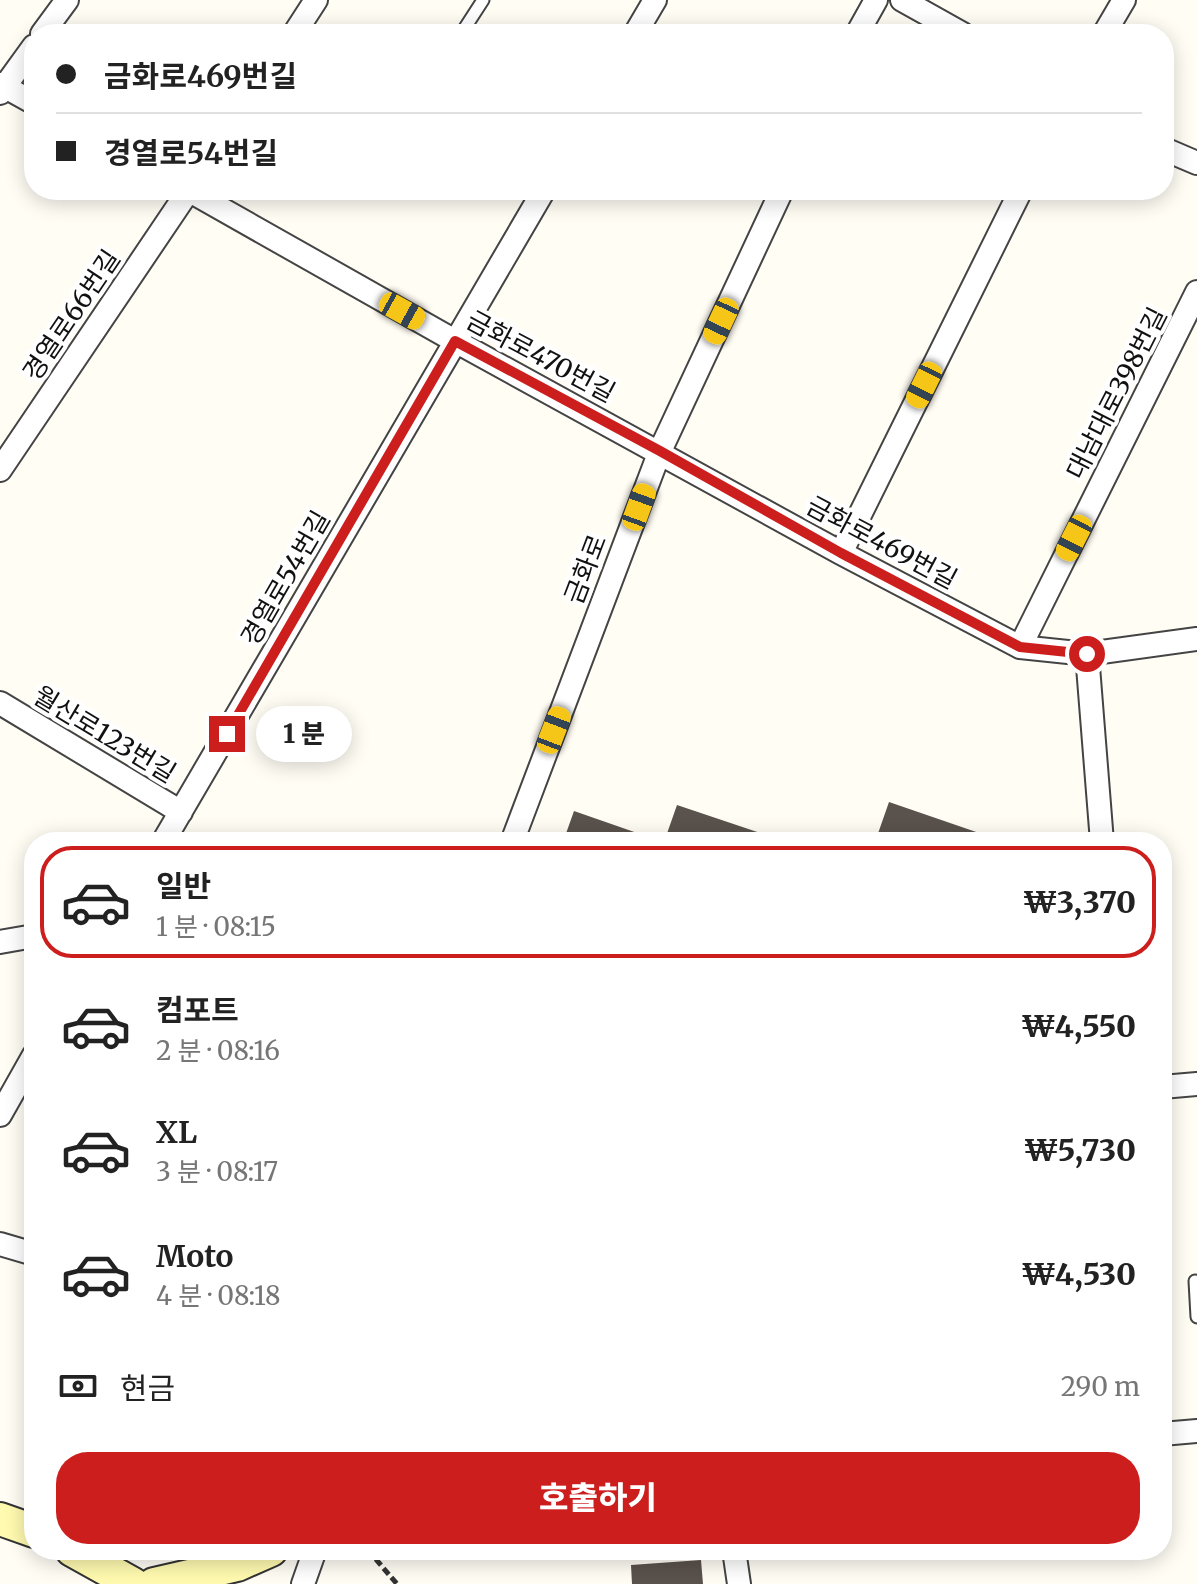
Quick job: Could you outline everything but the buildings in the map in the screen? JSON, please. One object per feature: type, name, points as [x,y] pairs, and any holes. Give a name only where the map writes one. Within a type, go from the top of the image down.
[{"type":"street","points":[[49,24],[67,0]]},
{"type":"street","points":[[300,24],[316,0]]},
{"type":"street","points":[[641,24],[655,0]]},
{"type":"street","points":[[863,24],[876,0]]},
{"type":"street","points":[[902,0],[945,24]]},
{"type":"street","points":[[1110,24],[1124,0]]},
{"type":"street","points":[[24,59],[2,88],[24,98]]},
{"type":"street","points":[[1174,153],[1197,163]]},
{"type":"street","name":"경열로66번길","points":[[0,470],[181,200]]},
{"type":"street","name":"금화로470번길","points":[[206,200],[455,341],[660,451]]},
{"type":"street","name":"경열로54번길","points":[[169,832],[538,200]]},
{"type":"street","name":"금화로","points":[[516,832],[660,451],[777,200]]},
{"type":"street","points":[[841,553],[1016,200]]},
{"type":"street","name":"대남대로398번길","points":[[1020,647],[1197,292]]},
{"type":"street","name":"금화로469번길","points":[[660,451],[841,553],[1020,647],[1087,654],[1197,639]]},
{"type":"street","points":[[1087,654],[1101,832]]},
{"type":"street","name":"월산로123번길","points":[[0,703],[181,812]]},
{"type":"street","points":[[0,942],[24,938]]},
{"type":"street","points":[[0,1115],[24,1073]]},
{"type":"street","points":[[1172,1086],[1197,1084]]},
{"type":"street","points":[[0,1244],[24,1251]]},
{"type":"street","points":[[1172,1433],[1197,1431]]},
{"type":"street","points":[[0,1519],[24,1527]]},
{"type":"street","points":[[90,1560],[133,1584]]},
{"type":"street","points":[[154,1584],[248,1560]]},
{"type":"street","points":[[303,1584],[311,1560]]},
{"type":"street","points":[[735,1560],[739,1584]]},
{"type":"lane","points":[[467,24],[483,0]]},
{"type":"lane","points":[[1195,1281],[1197,1317]]},
{"type":"path","points":[[377,1560],[397,1584]]},
{"type":"route","points":[[227,734],[455,341],[841,553],[1020,647],[1087,654]]}]
